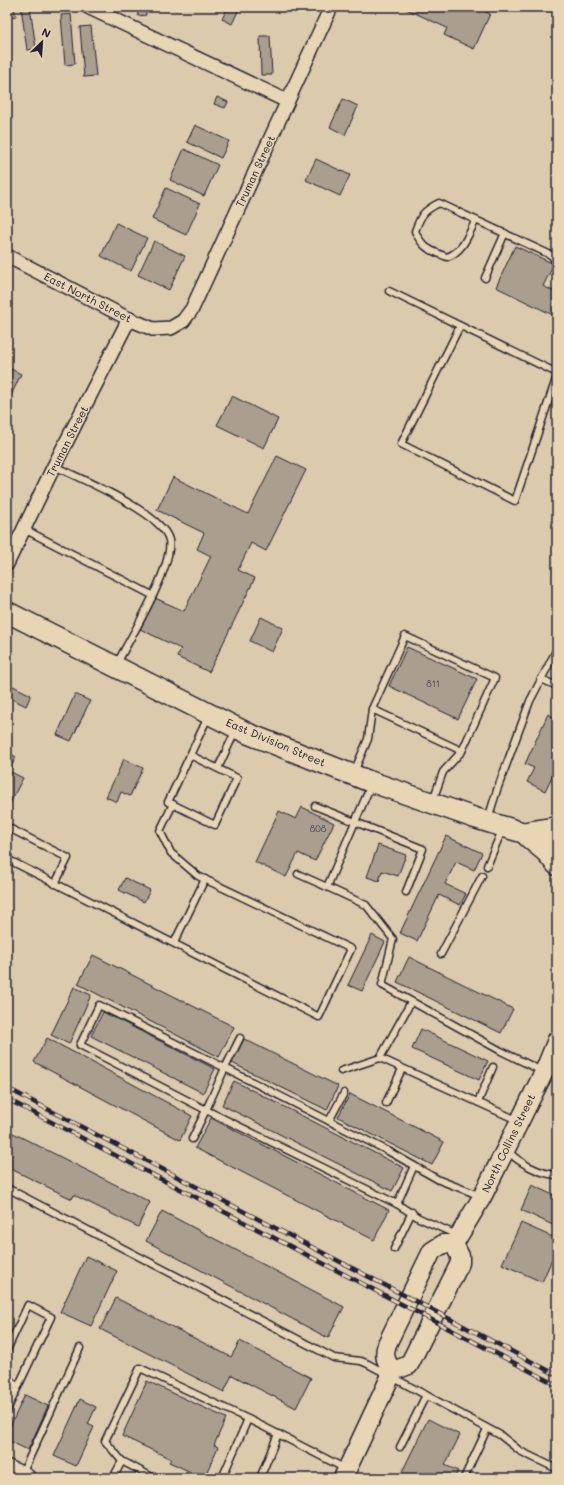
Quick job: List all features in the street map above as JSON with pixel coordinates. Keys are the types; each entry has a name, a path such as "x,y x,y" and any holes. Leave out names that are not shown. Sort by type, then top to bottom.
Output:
{"main road":[{"name":"East Division Street","path":"9,618 116,666 237,727 373,782 504,827 557,843"},
{"path":"504,827 557,827"},
{"path":"504,827 546,852 557,865"},
{"name":"North Collins Street","path":"456,1240 482,1197 544,1072 557,1040"},
{"path":"345,1474 392,1374 409,1365 460,1263 456,1240 443,1244 432,1251 409,1298 384,1352 392,1374"}],"street":[{"path":"88,7 287,100"},
{"name":"Truman Street","path":"171,328 183,321 192,309 331,7"},
{"name":"East North Street","path":"7,256 129,319 153,329 171,328"},
{"name":"Truman Street","path":"7,564 54,466 129,319"}],"lane":[{"path":"476,220 462,248 455,254 447,256 429,250 420,242 415,231 426,210 439,204 476,220 505,233 551,255 557,262"},
{"path":"485,278 505,233"},
{"path":"389,291 557,373"},
{"path":"460,326 401,444 515,501 557,376"},
{"path":"54,466 138,508 160,526 169,539 169,554 162,576 116,666"},
{"path":"24,529 152,595"},
{"path":"353,774 368,738 372,709 405,636 494,678 462,751 443,772 432,803"},
{"path":"487,866 504,827 497,790 530,701 557,649"},
{"path":"541,679 557,686"},
{"path":"372,709 462,751"},
{"path":"190,755 237,778 215,825 168,802 190,755 210,714"},
{"path":"218,768 237,727"},
{"path":"328,887 373,782"},
{"path":"7,859 319,1017 351,949 198,876 171,853 160,831 173,804"},
{"path":"315,806 423,849 406,892"},
{"path":"7,827 68,858 55,884"},
{"path":"298,874 366,905 393,939 382,985 501,1051 544,1072"},
{"path":"441,954 482,876"},
{"path":"174,943 205,879"},
{"path":"341,1071 380,1058 411,1002"},
{"path":"456,1240 419,1218 412,1212 206,1110 80,1045 99,1005 329,1121 439,1180 482,1197"},
{"path":"192,1139 240,1038"},
{"path":"380,1058 520,1121"},
{"path":"478,1102 493,1067"},
{"path":"386,1103 402,1069"},
{"path":"329,1121 344,1093"},
{"path":"506,1149 515,1158 547,1174 557,1175"},
{"path":"396,1204 414,1166"},
{"path":"7,1188 334,1358 361,1361 392,1374 426,1395 500,1435 520,1451 557,1469"},
{"path":"394,1248 412,1212"},
{"path":"7,1350 28,1305 50,1317 7,1410"},
{"path":"18,1474 80,1348"},
{"path":"154,1478 122,1461 106,1441 140,1368 223,1406 278,1434 345,1474"},
{"path":"7,1378 18,1387"},
{"path":"400,1447 426,1395"},
{"path":"222,1478 248,1419"},
{"path":"464,1478 487,1428"},
{"path":"260,1478 278,1434"},
{"path":"113,1478 122,1461"}],"building":[{"path":"7,7 14,7 16,16 7,18"},
{"path":"21,7 30,7 36,49 27,50"},
{"path":"137,7 146,7 146,15 138,16"},
{"path":"228,7 240,7 232,24 222,19"},
{"path":"402,7 475,7 490,14 474,49 444,35 447,28"},
{"path":"71,14 75,64 65,65 61,15"},
{"path":"91,26 96,76 84,77 80,27"},
{"path":"260,36 270,36 272,75 261,75"},
{"path":"217,97 228,102 225,108 214,104"},
{"path":"343,99 358,106 345,135 330,127"},
{"path":"195,125 229,141 221,158 187,142"},
{"path":"184,149 218,165 204,196 170,180"},
{"path":"316,159 350,175 340,196 306,180"},
{"path":"166,188 200,204 186,235 152,219"},
{"path":"116,223 147,238 131,271 101,256"},
{"path":"154,241 185,256 169,290 138,275"},
{"path":"515,246 554,264 543,286 557,293 557,317 496,287"},
{"path":"7,367 21,374 7,404"},
{"path":"232,396 278,419 264,448 217,425"},
{"path":"277,456 306,470 266,551 251,543 238,570 255,578 209,672 177,657 181,649 140,629 155,598 184,611 211,556 197,549 204,533 157,510 173,477 248,514"},
{"path":"261,617 283,628 272,652 250,641"},
{"path":"407,647 477,679 458,719 389,686"},
{"path":"7,683 31,695 26,706 10,698 7,706"},
{"path":"75,694 90,701 71,741 57,735"},
{"path":"548,714 557,719 557,766 545,791 527,782 534,768 525,764"},
{"path":"7,752 16,757 9,771 23,778 8,807"},
{"path":"124,759 143,768 130,796 121,792 117,802 106,797"},
{"path":"302,807 334,823 315,861 298,853 286,877 255,862 279,811 296,819"},
{"path":"446,836 482,853 474,870 456,862 445,884 466,894 460,905 439,895 417,941 400,933"},
{"path":"378,845 406,855 398,876 382,871 379,881 367,877"},
{"path":"125,878 150,890 144,902 119,890"},
{"path":"372,935 385,942 362,991 348,985"},
{"path":"93,955 234,1027 219,1057 78,984"},
{"path":"409,957 513,1009 501,1033 397,982"},
{"path":"74,987 91,995 69,1044 51,1035"},
{"path":"103,1012 215,1069 203,1093 91,1036"},
{"path":"421,1029 488,1061 479,1080 412,1049"},
{"path":"47,1038 192,1116 180,1140 34,1062"},
{"path":"244,1039 338,1086 327,1110 232,1063"},
{"path":"234,1081 404,1168 392,1191 222,1105"},
{"path":"350,1094 444,1142 432,1165 338,1117"},
{"path":"211,1118 389,1210 374,1240 195,1148"},
{"path":"7,1130 150,1202 138,1227 74,1195 72,1199 7,1167"},
{"path":"532,1185 557,1197 557,1227 521,1210"},
{"path":"162,1211 344,1307 328,1338 146,1241"},
{"path":"521,1223 557,1239 557,1248 542,1282 502,1264"},
{"path":"86,1256 117,1271 91,1326 60,1312"},
{"path":"116,1298 231,1357 240,1341 311,1378 296,1408 232,1375 224,1392 100,1329"},
{"path":"147,1381 226,1418 214,1445 218,1447 204,1478 169,1462 171,1459 122,1436"},
{"path":"25,1395 48,1406 28,1450 7,1440 7,1433"},
{"path":"80,1399 96,1407 88,1424 94,1427 76,1466 54,1456"},
{"path":"428,1419 460,1435 445,1465 458,1471 454,1478 399,1478"}],"railway":[{"path":"7,1088 557,1375"},
{"path":"7,1099 557,1385"}]}
